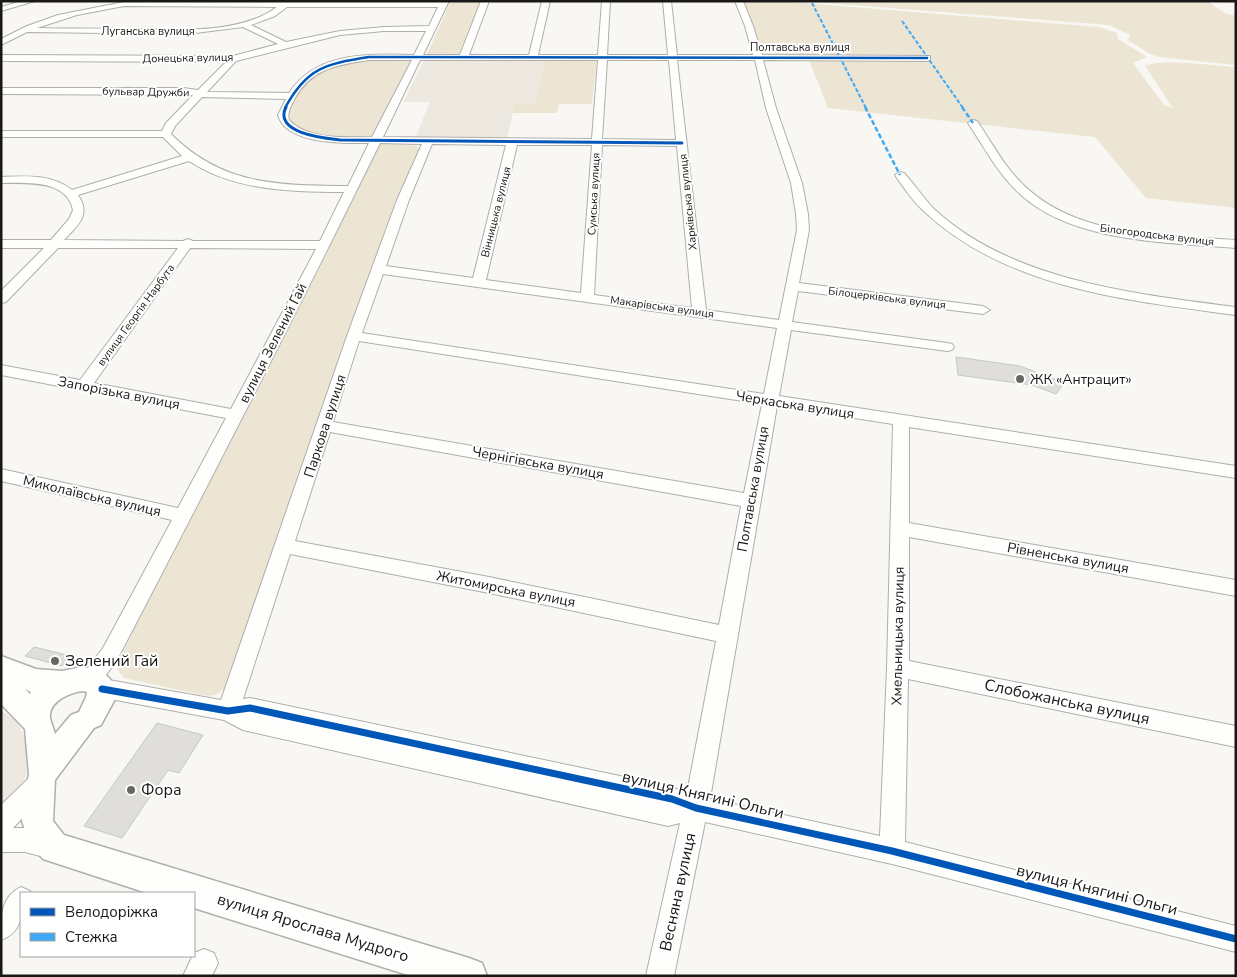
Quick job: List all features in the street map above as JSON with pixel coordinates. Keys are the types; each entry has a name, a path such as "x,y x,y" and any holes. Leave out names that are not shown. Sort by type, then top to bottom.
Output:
{"main road":[{"path":"1,668 47,684 61,683 73,679 96,684 102,698 42,777"},
{"path":"54,848 41,833 38,823 38,803 42,777 36,712 40,702 51,690 61,683"},
{"path":"1,687 16,699 38,724 48,731 57,732 86,720"},
{"name":"вулиця Ярослава Мудрого","path":"54,848 190,892"},
{"name":"вулиця Ярослава Мудрого","path":"195,894 433,971 469,976"}],"street":[{"path":"1,9 31,1"},
{"path":"464,56 485,1"},
{"path":"533,56 546,1"},
{"name":"Сумська вулиця","path":"587,297 606,1"},
{"name":"Харківська вулиця","path":"667,1 699,312"},
{"name":"Полтавська вулиця","path":"696,808 802,230 802,206 771,109 758,57 739,1"},
{"name":"Луганська вулиця","path":"8,30 193,31 244,24 271,16 287,3"},
{"path":"1,43 22,30 49,19 124,4 444,3"},
{"name":"вулиця Зелений Гай","path":"96,684 324,245 444,3"},
{"path":"244,24 285,45"},
{"name":"Донецька вулиця","path":"1,58 233,59 285,45 355,31 433,28"},
{"name":"Полтавська вулиця","path":"375,140 316,138 290,126 283,118 292,96 305,78 327,67 369,57 927,58"},
{"path":"166,134 170,125 233,59"},
{"name":"бульвар Дружби","path":"1,91 183,92 292,96"},
{"name":"Білогородська вулиця","path":"973,123 1016,186 1061,216 1081,223 1122,232 1236,244"},
{"path":"1,134 166,134"},
{"path":"166,134 171,142 190,157 224,176 256,183 296,188 352,189"},
{"path":"375,140 682,143"},
{"name":"Паркова вулиця","path":"228,711 354,336 403,200 428,142"},
{"name":"Вінницька вулиця","path":"479,282 512,142"},
{"path":"70,194 190,157"},
{"path":"900,176 926,209 951,230 979,246 1026,267 1113,292 1236,310"},
{"path":"1,180 41,180 54,183 70,194 78,207 78,214 69,228 1,299"},
{"name":"вулиця Георгія Нарбута","path":"1,244 188,243 324,245"},
{"name":"вулиця Георгія Нарбута","path":"84,386 188,243"},
{"name":"Макарівська вулиця","path":"378,270 479,282 947,347"},
{"name":"Білоцерківська вулиця","path":"791,286 983,310"},
{"name":"Черкаська вулиця","path":"354,336 1236,472"},
{"name":"Запорізька вулиця","path":"1,370 236,415"},
{"name":"Хмельницька вулиця","path":"892,851 898,668 901,421"},
{"name":"Чернігівська вулиця","path":"325,426 751,501"},
{"name":"Миколаївська вулиця","path":"1,475 183,516"},
{"name":"Рівненська вулиця","path":"900,528 1236,588"},
{"name":"Житомирська вулиця","path":"284,546 489,585 727,635"},
{"name":"Слобожанська вулиця","path":"898,668 1236,737"},
{"name":"вулиця Княгині Ольги","path":"96,684 228,711 243,720 668,814 696,808 892,851 1236,939"},
{"name":"вулиця Княгині Ольги","path":"86,720 124,701 143,695"},
{"path":"1,822 42,777"},
{"name":"Весняна вулиця","path":"660,976 696,808"},
{"path":"1,840 25,840 54,848"},
{"path":"1,927 20,901"}],"shaded area":[{"path":"451,1 482,1 459,54 427,54"},
{"path":"742,1 779,1 1099,27 1117,33 1118,39 1147,57 1133,63 1164,105 1173,108 1145,66 1163,63 1189,63 1236,67 1236,208 1146,198 1095,137 828,108 807,55 760,55"},
{"path":"800,1 1207,1 1225,13 1236,16 1236,65 1159,57 1150,54 1128,40 1130,35 1109,25"},
{"path":"418,56 375,141 319,137 305,131 286,118 285,114 302,85 320,71 346,62"},
{"path":"425,58 545,59 535,104 515,104 507,139 415,138 430,102 403,102"},
{"path":"545,59 597,59 592,104 559,104 557,113 512,113 515,104 535,104"},
{"path":"380,142 407,143 417,146 421,150 229,685 216,695 207,696 124,678 117,669 118,663 134,629"},
{"path":"1,710 16,721 27,741 27,771 24,781 1,804"}],"building":[{"name":"ЖК «Антрацит»","path":"956,357 1020,366 1064,383 1056,394 1032,385 958,375"},
{"name":"Зелений Гай","path":"34,647 71,656 62,666 25,656"},
{"name":"Фора","path":"157,723 203,735 179,773 168,770 122,838 84,826"}],"marked path":[{"path":"812,3 900,175"},
{"path":"902,21 973,123"}],"cycle path":[{"path":"682,143 340,140 297,131 285,121 283,115 295,90 310,74 331,65 369,57 927,58"},
{"path":"102,689 228,711 250,708 672,799 696,808 892,851 1236,939"}],"place":[{"name":"ЖК «Антрацит»","path":"1020,379"},
{"name":"Зелений Гай","path":"55,661"},
{"name":"Фора","path":"131,790"}]}
